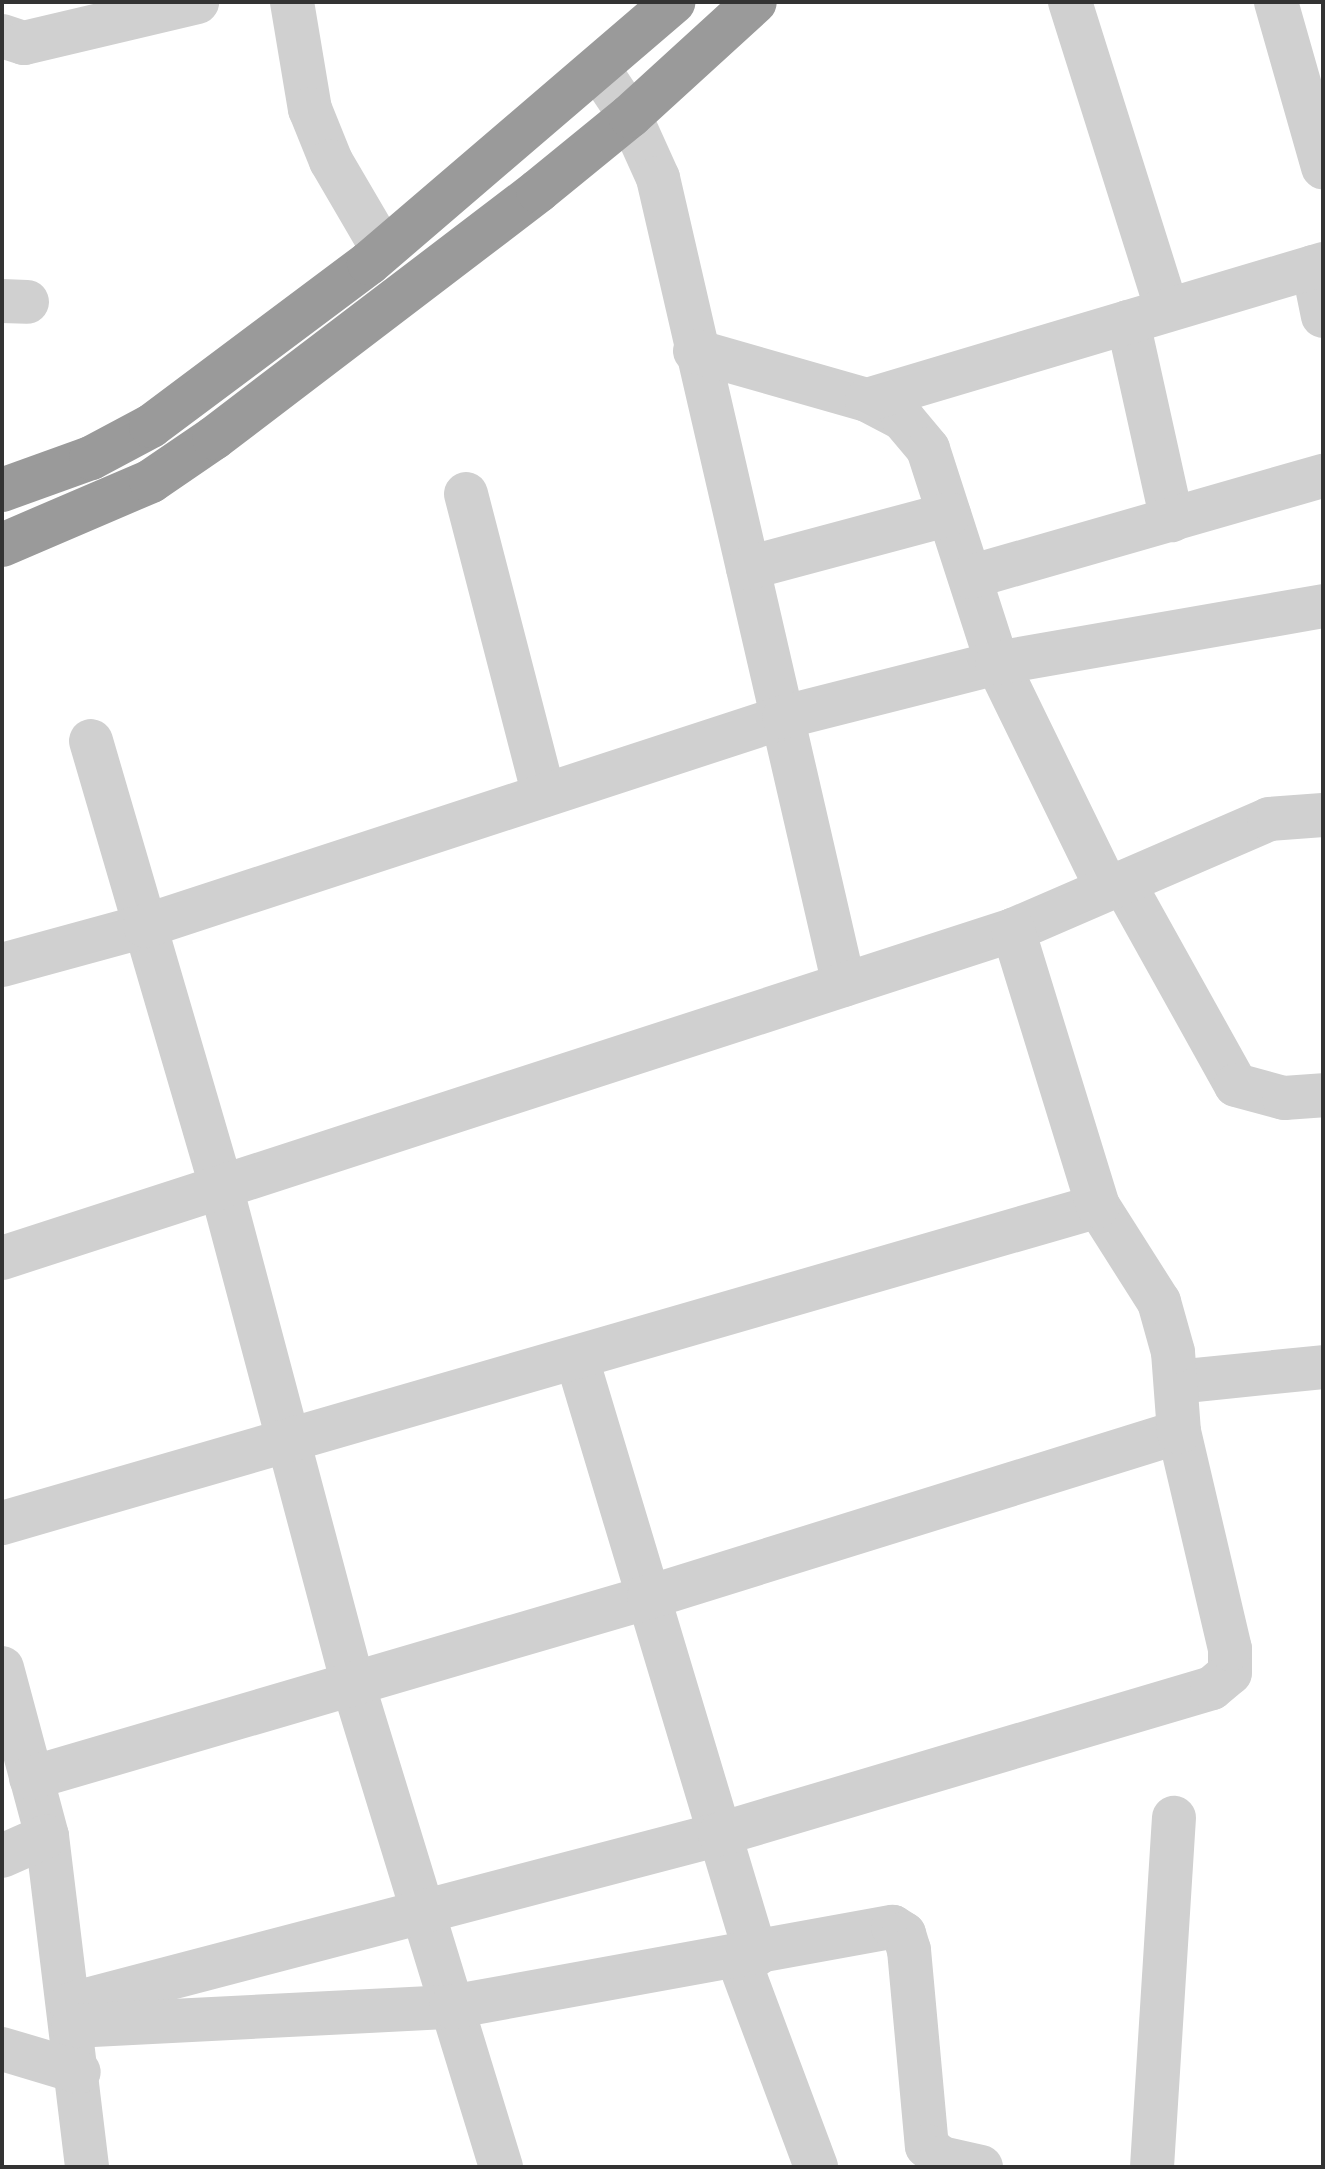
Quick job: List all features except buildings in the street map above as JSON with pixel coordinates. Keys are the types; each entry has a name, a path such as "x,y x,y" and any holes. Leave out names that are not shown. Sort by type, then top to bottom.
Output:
{"highway":[{"path":"2,490 91,458 151,426 383,250 673,2"},
{"path":"2,545 151,481 201,447 400,301 630,116 755,2"}],"street":[{"path":"2,36 24,43 197,2"},
{"path":"292,2 310,109 331,161 383,250"},
{"path":"1070,2 1148,316 1172,520"},
{"path":"1276,2 1311,83 1323,167"},
{"path":"598,68 630,116 658,178 692,338 784,717 844,985"},
{"path":"867,400 1318,265 1323,316"},
{"path":"692,338 867,400 903,419 928,449 997,663 1115,886 1236,1085 1284,1098 1323,1095"},
{"path":"970,577 1323,476"},
{"path":"466,494 544,795"},
{"path":"748,568 949,514"},
{"path":"2,965 145,926 784,717 997,663 1323,606"},
{"path":"91,741 221,1187 353,1684 501,2167"},
{"path":"2,1258 1013,930 1269,819 1323,815"},
{"path":"72,2015 421,1910 720,1834 1212,1688 1230,1673 1230,1649 1179,1432 1176,1382 1159,1302 1098,1206 1013,930"},
{"path":"2,1523 1098,1206"},
{"path":"577,1359 720,1834 747,1956 816,2167"},
{"path":"1176,1382 1323,1367"},
{"path":"31,1778 649,1597 1179,1432"},
{"path":"2,1668 47,1836 79,2072 87,2167"},
{"path":"1152,2167 1174,1818"},
{"path":"2,1856 47,1836"},
{"path":"72,2015 451,2007 747,1956 893,1927 904,1934 922,2128 927,2146 953,2164"},
{"path":"2,2049 79,2072"}]}
